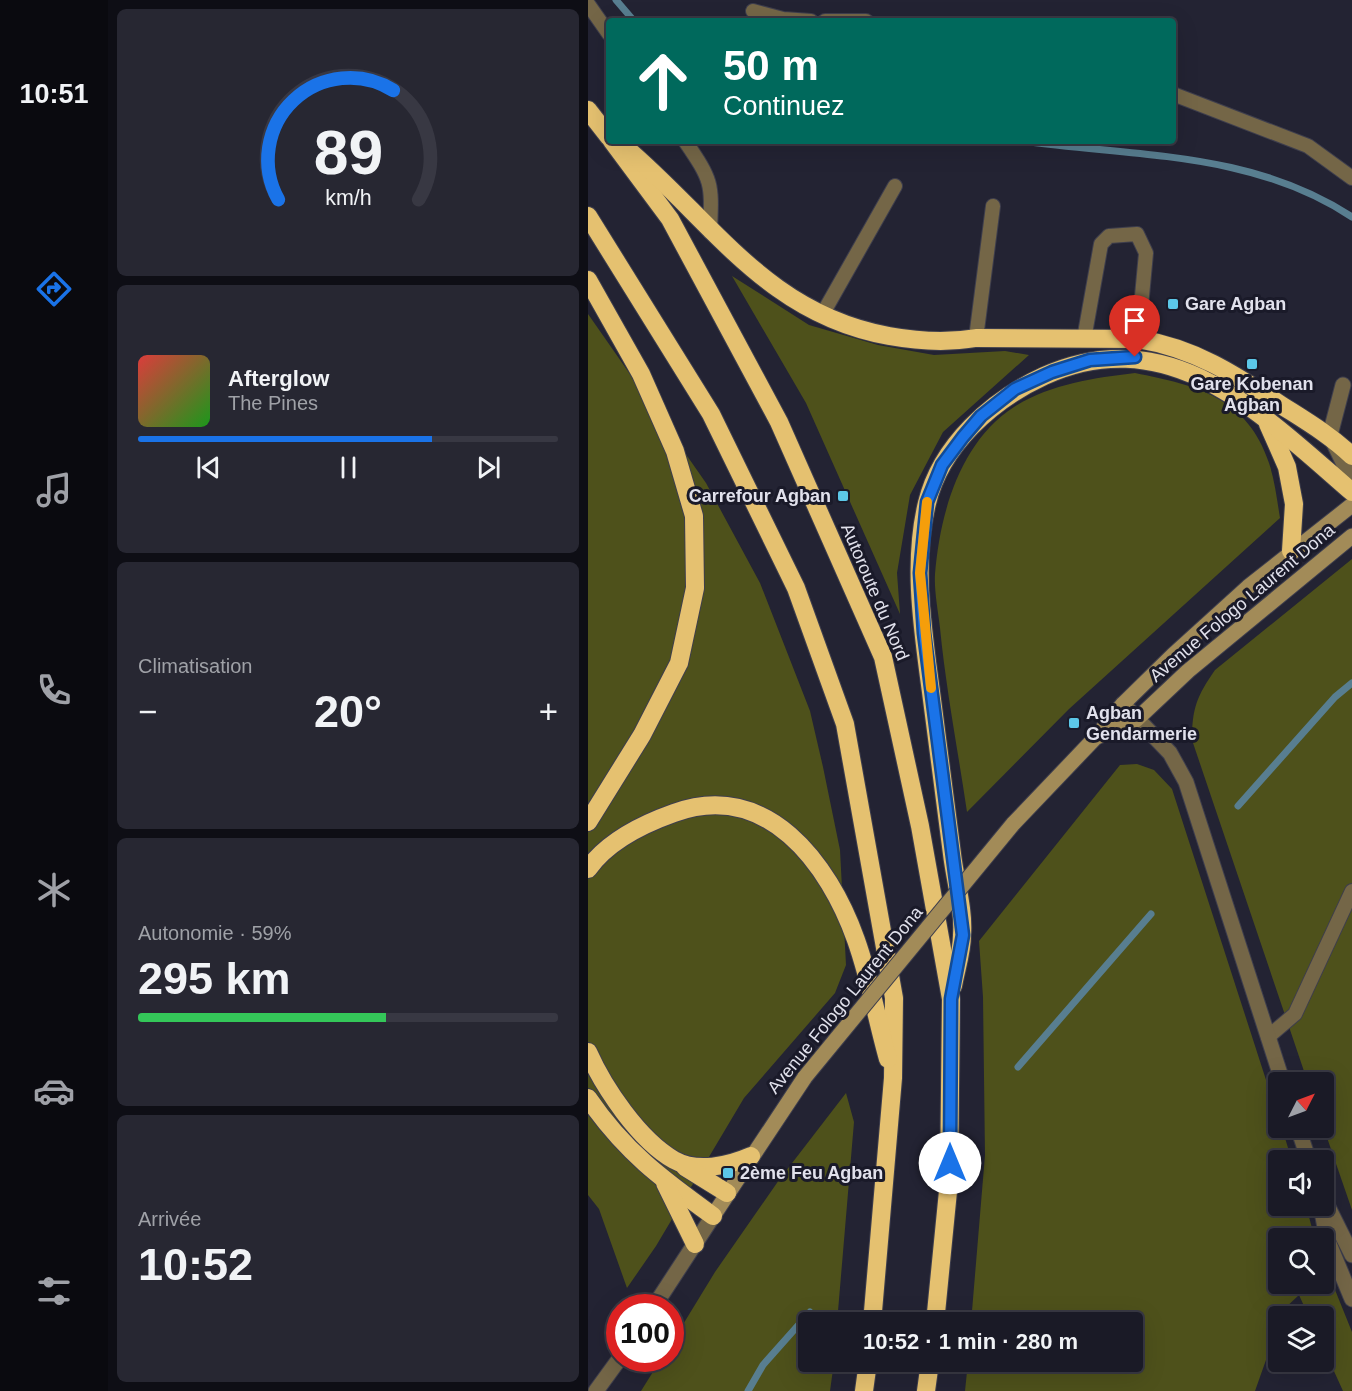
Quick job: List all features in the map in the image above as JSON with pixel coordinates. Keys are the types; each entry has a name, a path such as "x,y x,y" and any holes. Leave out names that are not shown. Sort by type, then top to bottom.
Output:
{"highway":[{"name":"Autoroute du Nord","path":"588,110 606,132"},
{"name":"Autoroute du Nord","path":"615,144 670,219 779,422 883,657 920,826 951,999 949,1181 936,1312"},
{"path":"622,144 648,166 710,232 773,286 822,315 866,331 907,339 958,341 976,338 1138,339 1203,357 1330,435 1352,456"},
{"path":"588,216 711,414 796,588 845,724 894,998 893,1078 873,1312"},
{"path":"588,280 641,374 675,451 694,516 696,588 679,663 642,735 588,822"},
{"path":"951,999 963,935 924,633 920,573 927,502 942,465 981,416 1015,389 1052,372 1090,360 1135,357 1170,365 1218,385 1266,420 1352,492"},
{"path":"1266,420 1287,467 1294,504 1292,551"},
{"path":"1330,435 1352,438"},
{"path":"588,869 595,858 624,836 687,808 717,806 746,808 775,822 808,852 834,890 856,941 893,1078"},
{"path":"588,1052 621,1107 651,1141 676,1161 727,1193"},
{"path":"588,1098 608,1128 634,1156 713,1216"},
{"path":"676,1161 713,1168 732,1164 751,1156"},
{"path":"663,1179 695,1244"},
{"path":"864,1391 867,1372"},
{"path":"926,1391 929,1372"}],"main road":[{"name":"Avenue Fologo Laurent Dona","path":"713,1216 805,1077 1013,824 1096,737 1122,704 1223,609 1292,551 1352,505"},
{"name":"Avenue Fologo Laurent Dona","path":"1096,737 1136,720 1188,671 1352,536"}],"street":[{"path":"1343,385 1330,435 1352,482"},
{"path":"1122,704 1170,753 1186,782 1279,1072"},
{"name":"Avenue Fologo Laurent Dona","path":"662,1294 713,1216"},
{"path":"1323,1216 1327,1239 1352,1299"},
{"path":"1333,1216 1352,1255"},
{"path":"596,1391 610,1372"}],"lane":[{"path":"588,4 606,30"},
{"path":"753,11 779,18"},
{"path":"1176,95 1308,146 1352,178"},
{"path":"686,144 709,177 710,232"},
{"path":"822,315 895,186"},
{"path":"976,338 993,206"},
{"path":"1084,339 1101,244 1109,236 1137,234 1146,253 1138,339"},
{"path":"1268,1036 1295,1014 1352,891"}],"green space":[{"path":"732,276 809,325 878,345 934,355 1005,351 1029,355 943,432 910,495 897,573 900,614 806,403"},
{"path":"588,314 706,483 760,583 810,711 823,767 840,850 846,965 835,993 744,1098 656,1246 627,1288 599,1209 588,1195"},
{"path":"1135,373 1199,390 1217,398 1248,423 1260,441 1269,463 1280,518 1069,709 967,812 945,674 935,580 942,527 956,481 980,439 995,422 1014,407 1057,387"},
{"path":"1352,559 1352,1210 1334,1158 1334,1150 1331,1150 1327,1138 1334,1138 1334,1072 1304,1072 1192,740 1193,719 1197,703 1215,670"},
{"path":"1137,764 1154,770 1172,789 1268,1086 1268,1138 1285,1138 1289,1150 1268,1150 1268,1216 1309,1216 1312,1228 1268,1228 1268,1294 1334,1294 1334,1287 1352,1332 1352,1391 1343,1391 1334,1371 1334,1306 1304,1306 1299,1295 1287,1306 1268,1306 1268,1354 1255,1391 965,1391 967,1372 1143,1372 1143,1312 972,1312 985,1155 983,997 979,941 1120,765"},
{"path":"846,1093 854,1122 838,1312 798,1312 798,1372 833,1372 830,1391 641,1391 653,1372 684,1372 684,1323 715,1272 779,1180"}],"waterway":[{"path":"616,0 631,18"},
{"path":"1049,144 1193,160 1234,168 1314,195 1352,217"},
{"path":"1238,806 1335,697 1352,683"},
{"path":"1018,1067 1151,914"},
{"path":"748,1391 763,1365 798,1326"}],"slow traffic":[{"path":"927,502 920,573 931,688"}],"place":[{"name":"Gare Agban","path":"1173,304"},
{"name":"Gare Kobenan Agban","path":"1252,364"},
{"name":"Carrefour Agban","path":"843,496"},
{"name":"Agban Gendarmerie","path":"1074,723"},
{"name":"2ème Feu Agban","path":"728,1173"}],"route":[{"path":"950,1163 951,999 963,935 924,633 920,573 927,502 942,465 963,437 981,416 1015,389 1052,372 1090,360 1135,357"}]}
